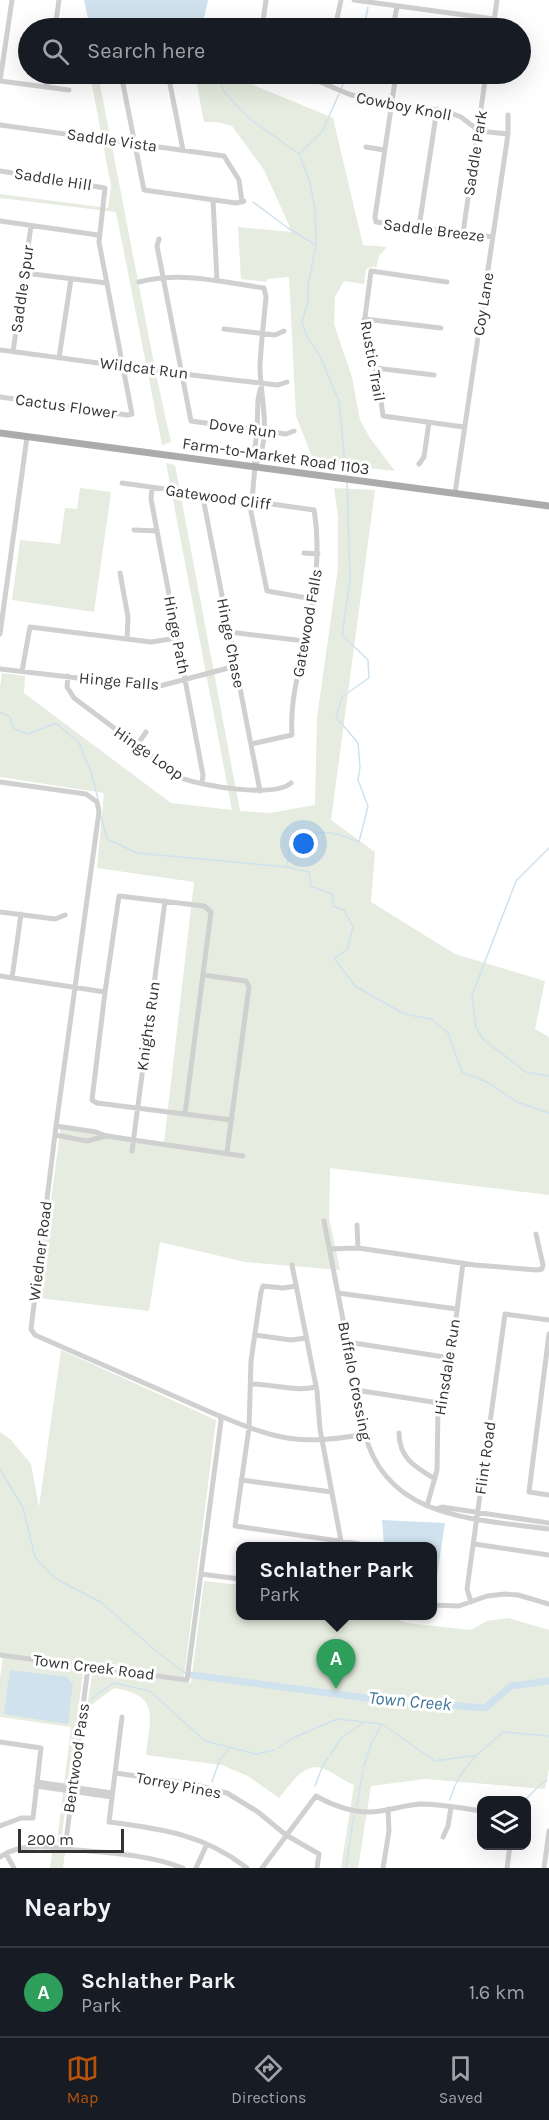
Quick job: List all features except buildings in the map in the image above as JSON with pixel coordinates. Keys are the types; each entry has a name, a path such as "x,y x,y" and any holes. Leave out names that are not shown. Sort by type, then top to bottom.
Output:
{"main road":[{"name":"Farm-to-Market Road 1103","path":"0,433 549,506"}],"street":[{"path":"12,0 0,81 18,83"},
{"path":"56,18 59,0"},
{"path":"263,18 266,0"},
{"path":"337,18 341,0"},
{"path":"354,0 487,18"},
{"path":"494,18 497,0"},
{"path":"395,18 397,6"},
{"path":"23,84 69,90"},
{"path":"123,84 144,190 213,200 217,281"},
{"path":"170,84 183,150"},
{"name":"Cowboy Knoll","path":"328,84 351,95 437,109 461,117 479,131 508,134"},
{"path":"366,147 384,150 395,84"},
{"name":"Saddle Park","path":"463,233 485,84"},
{"path":"419,227 437,109"},
{"name":"Coy Lane","path":"455,494 508,134 508,115"},
{"name":"Saddle Vista","path":"0,125 224,156 239,180 243,201 236,203 213,200"},
{"name":"Saddle Breeze","path":"384,150 376,222 493,237"},
{"name":"Saddle Hill","path":"0,171 105,188 98,235"},
{"path":"0,221 98,235 124,366"},
{"name":"Saddle Spur","path":"13,352 31,226"},
{"path":"159,239 157,246 182,374"},
{"name":"Rustic Trail","path":"429,422 382,416 375,368 364,319 371,271 447,282"},
{"path":"24,273 107,284"},
{"path":"139,282 182,276 264,288 266,297 262,335 261,386 264,431 261,457 255,466"},
{"path":"59,358 71,279"},
{"path":"364,319 441,328"},
{"path":"224,329 262,335 274,335 284,331"},
{"name":"Wildcat Run","path":"0,350 261,386 287,382"},
{"name":"Cactus Flower","path":"0,397 132,414 124,366"},
{"path":"375,368 434,375"},
{"name":"Dove Run","path":"182,374 191,421 286,434 294,431"},
{"path":"261,386 258,400 251,512 267,591 313,599"},
{"path":"419,464 424,456 429,422 464,427"},
{"path":"0,634 27,437"},
{"name":"Gatewood Cliff","path":"122,483 314,510"},
{"name":"Hinge Path","path":"152,488 151,499 202,767 202,783"},
{"name":"Hinge Chase","path":"205,495 204,503 260,791"},
{"name":"Gatewood Falls","path":"251,744 292,735 293,702 313,599 318,554 318,532 314,510"},
{"path":"134,530 157,531"},
{"path":"304,553 318,554"},
{"path":"120,573 128,617 127,639"},
{"path":"22,671 30,627 151,642 177,638"},
{"path":"230,632 305,641"},
{"name":"Hinge Falls","path":"0,669 156,687 236,666"},
{"name":"Hinge Loop","path":"68,676 67,687 74,698 181,778 260,791 286,788 291,783"},
{"path":"137,745 146,732"},
{"name":"Wiedner Road","path":"0,782 81,792 90,795 97,802 99,815 56,1126 31,1329 33,1333 220,1416"},
{"path":"184,1114 211,920 210,909 204,906 119,896 91,1097 97,1103 138,1108 184,1114 232,1120"},
{"name":"Knights Run","path":"132,1151 165,901"},
{"path":"0,912 55,919 65,915"},
{"path":"12,978 21,914"},
{"path":"203,975 246,981 249,987 227,1152"},
{"path":"0,976 105,992"},
{"path":"56,1126 133,1141 227,1152 243,1156"},
{"path":"55,1136 87,1141 106,1136"},
{"name":"Buffalo Crossing","path":"324,1221 365,1434 375,1463 385,1477 404,1493 441,1513 549,1523"},
{"path":"357,1225 358,1248"},
{"path":"329,1249 358,1248 463,1263 525,1270 542,1269 536,1234"},
{"name":"Hinsdale Run","path":"427,1506 435,1479 438,1458 439,1403 452,1358 463,1263"},
{"path":"292,1265 316,1387 322,1441 341,1541"},
{"path":"296,1286 283,1288 263,1286 250,1384 249,1428 235,1526 347,1542"},
{"path":"338,1293 457,1309"},
{"name":"Flint Road","path":"471,1602 467,1589 505,1314 549,1320"},
{"path":"549,1334 529,1492 549,1495"},
{"path":"255,1335 291,1340 306,1338"},
{"path":"347,1342 452,1358"},
{"path":"250,1384 299,1389 316,1387"},
{"path":"356,1390 439,1403"},
{"path":"236,1578 201,1574 220,1416 249,1428 300,1441 322,1441 365,1434"},
{"path":"399,1433 399,1446 406,1457 435,1479"},
{"path":"241,1480 332,1492"},
{"name":"Buffalo Crossing","path":"477,1516 549,1529"},
{"path":"474,1544 549,1555"},
{"name":"Town Creek Road","path":"0,1655 187,1680 201,1574"},
{"path":"437,1605 453,1607 487,1596 505,1594 518,1595 549,1604"},
{"name":"Bentwood Pass","path":"64,1849 88,1667"},
{"path":"122,1717 109,1822 181,1833 207,1844 247,1868"},
{"path":"0,1742 41,1748 33,1818 21,1818 0,1826"},
{"name":"Torrey Pines","path":"115,1773 188,1783 227,1793 258,1812 286,1836 319,1854 317,1868"},
{"path":"36,1784 112,1795"},
{"path":"262,1868 316,1796 349,1810 370,1812 417,1804 477,1810"},
{"path":"443,1837 452,1807"},
{"path":"383,1868 389,1831 388,1809"},
{"path":"544,1868 549,1831"},
{"path":"196,1868 207,1844"},
{"path":"0,1857 19,1849 36,1846 136,1855 166,1861 183,1868"},
{"path":"507,1868 509,1850"},
{"path":"6,1854 14,1868"}],"shaded area":[{"path":"92,84 100,84 171,442 162,445 116,212 0,198 0,194 108,208 111,186"},
{"path":"197,84 251,84 333,118 363,245 387,247 379,256 376,268 374,266 366,269 364,284 344,281 335,297 334,324 352,377 360,420 370,438 395,471 314,462 296,416 289,277 268,279 266,282 241,279 238,227 292,232 264,170 232,126 217,122 204,122"},
{"path":"166,463 175,465 240,811 270,813 315,805 317,718 338,568 338,517 334,488 375,490 331,820 375,852 371,902 455,954 545,981 535,1029 549,1037 549,1195 330,1168 329,1218 340,1270 245,1262 160,1242 149,1311 38,1298 61,1125 164,1143 194,882 97,868 104,793 0,777 0,687 2,673 25,676 24,693 171,803 232,810"},
{"path":"80,488 111,492 94,612 12,600 20,540 60,544 65,508 77,509"},
{"path":"61,1350 216,1420 184,1677 0,1654 0,1432 10,1439 31,1464 39,1507"},
{"path":"204,1581 236,1585 236,1620 398,1620 406,1623 471,1630 487,1621 508,1618 549,1630 549,1768 545,1789 425,1779 371,1786 358,1868 341,1868 354,1785 324,1769 310,1768 298,1775 279,1798 248,1776 222,1765 146,1755 149,1710 146,1702 139,1696 114,1688 87,1708 93,1670 191,1683"},
{"path":"3,1657 81,1668 83,1673 61,1842 57,1842 71,1727 0,1717 0,1678"},
{"path":"52,1852 65,1852 63,1868 50,1868"}],"water":[{"path":"84,0 208,0 204,18 88,18"},
{"path":"382,1520 445,1523 437,1576 437,1542 384,1542"},
{"path":"10,1670 67,1677 73,1684 68,1724 4,1714"}],"waterway":[{"path":"366,18 368,7"},
{"path":"221,84 225,93 250,119 299,154 309,179 315,208 316,245 308,285 308,302 302,322 306,335 320,356 339,401 346,475"},
{"path":"341,89 343,84"},
{"path":"299,154 322,132 339,94"},
{"path":"253,202 314,244"},
{"path":"287,865 290,845 316,833 332,833 359,842 368,806 358,780 360,767 358,743 336,717 342,697 369,678 368,660 342,635 350,580 347,482"},
{"path":"0,712 10,717 14,729 28,734 56,723 79,743 91,772 98,799"},
{"path":"101,816 107,839 137,853 287,867 309,872 311,886 333,895 333,906 344,910 353,927 347,950 334,958 355,986 404,1014 431,1019 448,1033 462,1072 487,1082 517,1102 549,1113"},
{"path":"549,848 516,881 472,995 476,1028 484,1040 526,1072 549,1076"},
{"name":"Town Creek","path":"0,1469 23,1508 35,1557 55,1578 102,1603 156,1651 185,1673"},
{"name":"Town Creek","path":"192,1675 382,1700 485,1708 511,1686 549,1681"},
{"path":"92,1698 114,1683 150,1691 205,1741 256,1754 275,1750"},
{"path":"278,1748 293,1738 337,1719 382,1724 435,1761 477,1755 503,1732 549,1736"},
{"path":"330,1755 341,1738 363,1723"},
{"path":"364,1766 371,1744 381,1726"},
{"path":"212,1782 220,1759 229,1749"},
{"path":"450,1800 460,1776 477,1755"},
{"path":"315,1786 328,1758"},
{"path":"357,1806 363,1770"},
{"path":"529,1796 547,1780"},
{"path":"346,1868 354,1815"}],"place":[{"name":"Schlather Park","path":"336,1689"}]}
